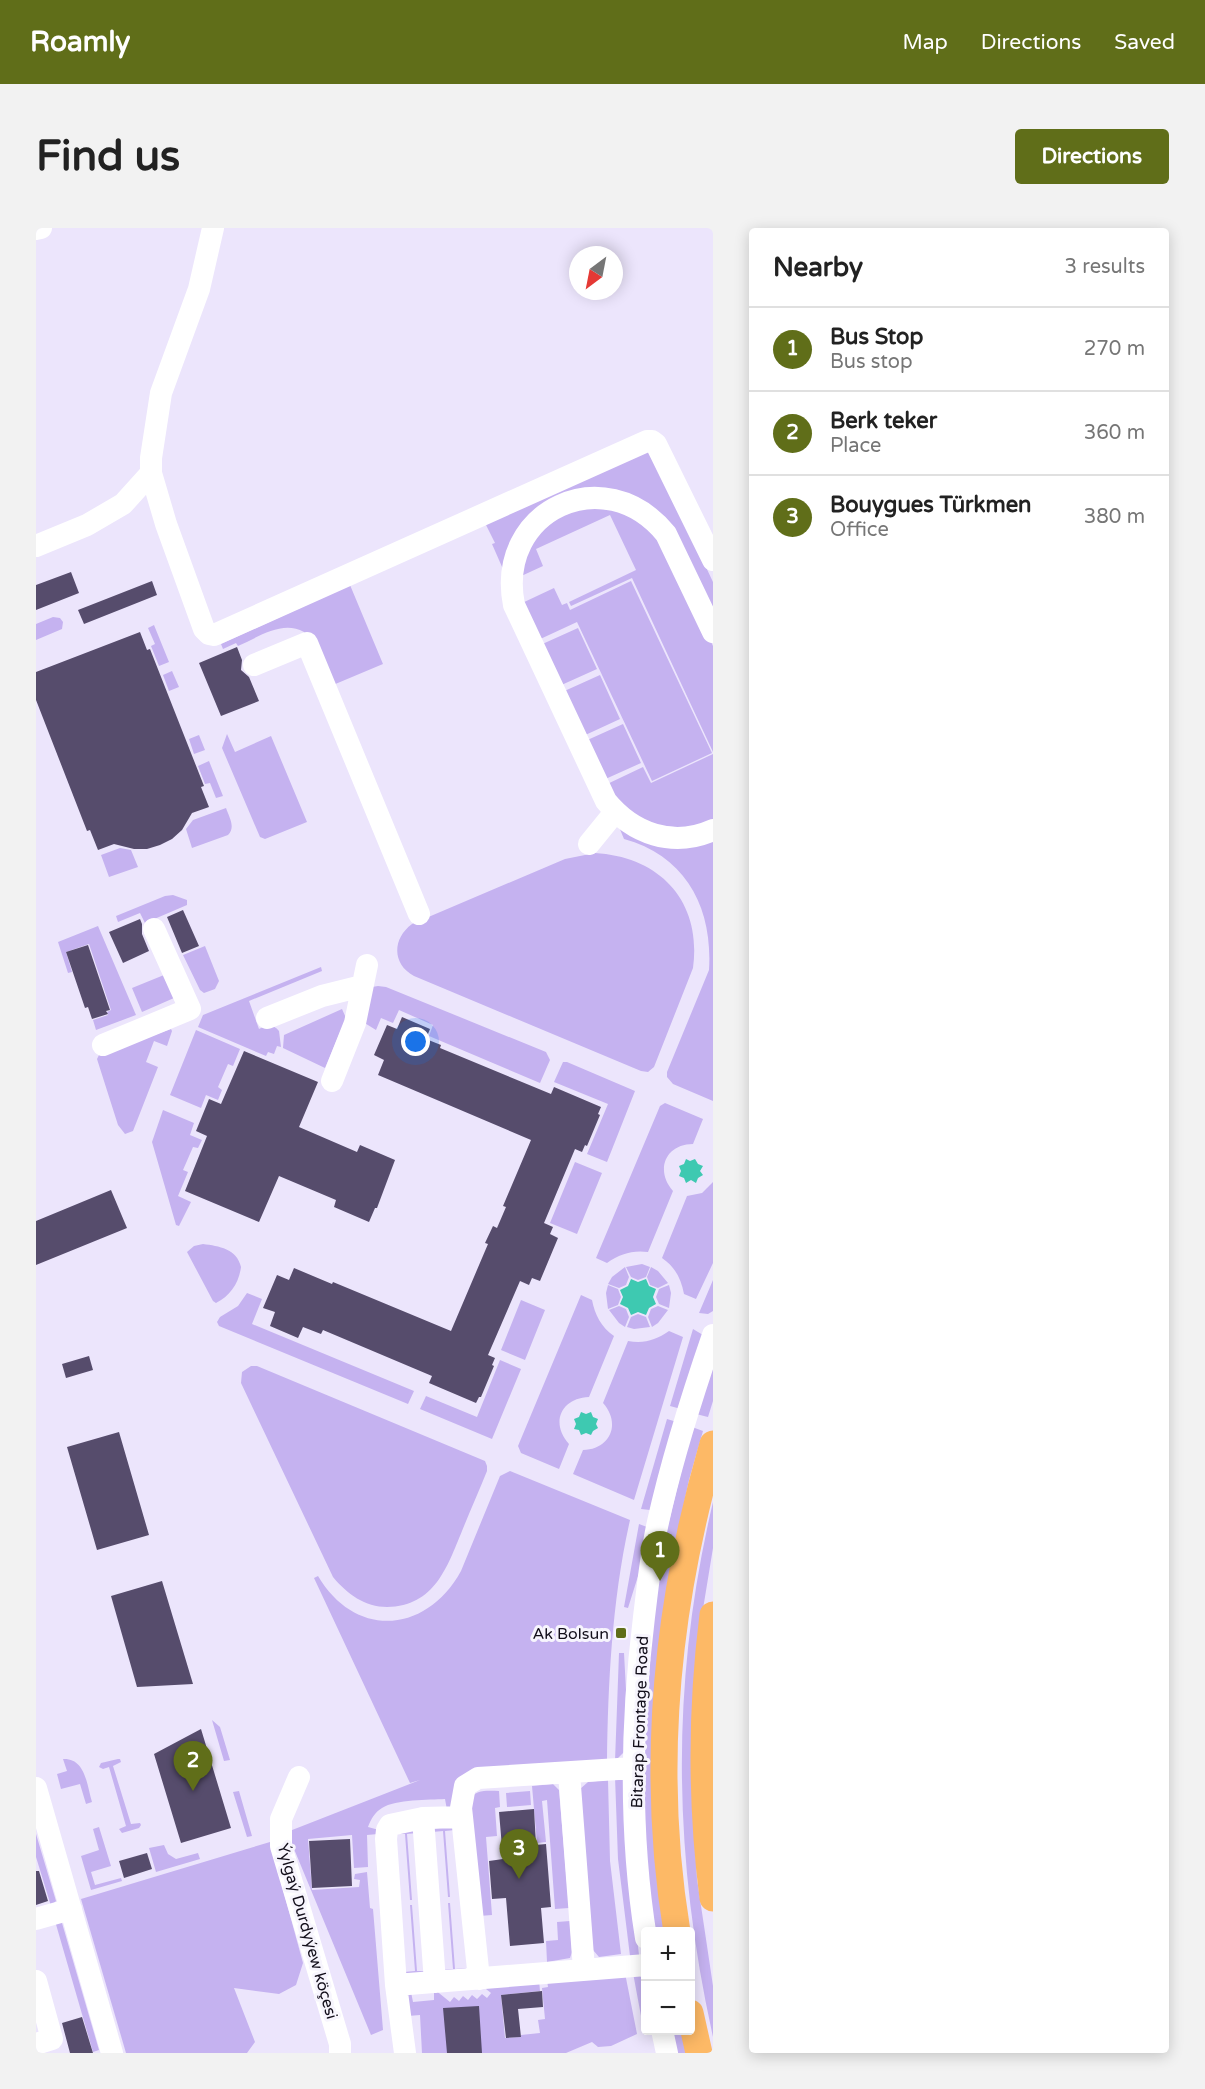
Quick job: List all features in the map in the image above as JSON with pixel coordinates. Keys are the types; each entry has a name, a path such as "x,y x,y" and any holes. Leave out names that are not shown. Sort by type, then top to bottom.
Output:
{"main road":[{"path":"676,1927 665,1827 663,1771 665,1705 670,1650 682,1569 713,1444"},
{"path":"713,1615 703,1755 707,1846 713,1898"},
{"path":"695,2035 699,2053"}],"street":[{"path":"36,229 41,228"},
{"path":"213,228 199,289 161,393 152,450 151,473 166,524 204,629 208,634 214,635 647,441 656,444 713,560"},
{"path":"36,546 87,525 123,504 151,473"},
{"path":"713,632 666,534 652,519 634,506 608,498 573,500 553,508 542,516 523,537 513,563 511,577 514,605 599,789 615,812 638,829 664,837 693,837 713,830"},
{"path":"254,665 307,643 419,914"},
{"path":"589,844 615,812"},
{"path":"103,1045 190,1009 154,929"},
{"path":"267,1018 365,976 355,1023 332,1081"},
{"name":"Bitarap Frontage Road","path":"643,1927 635,1853 634,1768 638,1668 658,1523 686,1420 713,1335"},
{"path":"479,1979 461,1808 465,1786 478,1778 634,1768"},
{"path":"569,1773 584,1969"},
{"name":"Ýylgaý Durdyýew köçesi","path":"299,1777 281,1819 281,1846 340,2044 340,2053"},
{"path":"36,1788 112,2053"},
{"path":"405,2053 396,1985 387,1830 395,1823 423,1818 462,1817"},
{"path":"423,1818 435,1982"},
{"path":"36,1919 71,1909"},
{"path":"396,1985 641,1965"},
{"path":"36,1981 52,2039 36,2044"},
{"path":"663,2035 667,2053"}],"shaded area":[{"path":"650,448 713,582 713,619 671,531 572,494 506,576 492,544 495,543 485,523"},
{"path":"573,507 628,511 667,548 713,646 713,752 632,578 571,606 569,602 636,570 610,515 536,549 543,566 517,578 530,539"},
{"path":"631,581 712,753 652,781 577,622 536,641 520,604 554,588 562,605 567,603 570,610"},
{"path":"350,585 383,664 333,685 304,632 287,628 271,631 238,646 236,643 223,649 221,644"},
{"path":"53,617 60,618 63,622 62,629 36,640 36,624"},
{"path":"154,625 169,662 159,666 151,646 155,644 148,628"},
{"path":"578,628 597,669 557,687 538,646"},
{"path":"172,671 179,687 169,691 163,675"},
{"path":"600,675 620,719 581,737 560,693"},
{"path":"623,724 641,763 601,781 583,742"},
{"path":"227,734 235,752 271,736 307,822 265,839 260,837 222,748"},
{"path":"199,735 205,750 194,754 189,739"},
{"path":"713,754 713,823 696,829 642,824 603,786 643,767 651,783"},
{"path":"209,761 223,796 216,798 210,783 205,784 198,766"},
{"path":"226,808 232,825 228,835 192,848 186,829 193,820"},
{"path":"617,822 713,835 713,1101 673,1084 667,1077 667,1072 709,970 709,947 700,906 691,888 679,872 664,858 646,847 624,839"},
{"path":"120,848 131,850 138,867 109,877 101,855"},
{"path":"595,853 619,856 639,863 657,874 672,887 691,923 694,944 693,968 654,1067 648,1072 414,976 407,971 398,958 398,944 405,930 412,924 565,859"},
{"path":"173,895 187,900 187,905 145,923 140,913 118,922 116,916 165,896"},
{"path":"98,926 136,1015 96,1030 93,1020 108,1015 107,1012 111,1010 89,944 66,952 72,972 68,973 58,942"},
{"path":"205,946 219,981 215,989 204,993 200,990 183,955"},
{"path":"321,967 322,971 249,1001 259,1029 270,1026 279,1031 281,1047 277,1046 274,1054 268,1052 266,1056 198,1027 203,1015"},
{"path":"164,975 174,998 142,1012 132,988"},
{"path":"372,987 386,987 546,1052 550,1060 540,1083 429,1036 433,1025 399,1010 393,1023 381,1018 376,1030 363,1022"},
{"path":"342,1009 346,1018 325,1068 283,1048 284,1035"},
{"path":"171,1029 167,1046 154,1041 146,1062 158,1067 133,1131 125,1134 118,1125 97,1059 99,1055"},
{"path":"196,1030 240,1049 233,1066 228,1064 218,1087 222,1090 218,1100 206,1095 201,1108 170,1095"},
{"path":"563,1062 635,1091 607,1162 587,1154 608,1104 554,1082"},
{"path":"665,1103 703,1119 693,1144 683,1145 676,1149 666,1160 665,1175 673,1191 648,1252 626,1253 607,1263 596,1258 660,1106"},
{"path":"163,1110 194,1123 190,1135 202,1140 198,1148 193,1147 183,1170 188,1172 178,1196 191,1202 179,1226 176,1225 152,1142"},
{"path":"686,1159 690,1161 695,1159 703,1166 700,1171 703,1175 696,1183 691,1180 686,1183 684,1178 679,1176 681,1171 679,1166 684,1164"},
{"path":"575,1162 602,1173 577,1234 550,1223"},
{"path":"713,1182 713,1263 696,1299 684,1294 677,1273 662,1258 687,1196 702,1193"},
{"path":"203,1244 221,1247 231,1252 236,1256 241,1267 233,1288 226,1297 216,1303 187,1252 194,1246"},
{"path":"642,1264 650,1267 646,1277 638,1280 631,1277 626,1267"},
{"path":"625,1267 629,1277 626,1285 619,1288 608,1284 612,1277"},
{"path":"651,1267 658,1271 668,1283 658,1288 650,1285 647,1277"},
{"path":"631,1279 638,1282 646,1279 649,1286 656,1289 653,1297 656,1304 649,1308 646,1315 638,1312 631,1315 628,1308 620,1304 623,1297 620,1290 628,1286"},
{"path":"713,1280 713,1311 708,1314 699,1313"},
{"path":"608,1285 618,1289 621,1297 618,1305 608,1309 606,1293"},
{"path":"669,1285 671,1293 669,1308 659,1304 656,1297 659,1289"},
{"path":"247,1293 262,1299 252,1324 414,1391 408,1404 219,1326 217,1322 220,1317 238,1306"},
{"path":"581,1295 592,1300 599,1320 614,1336 589,1397 571,1402 561,1413 560,1428 569,1444 559,1469 521,1453 518,1446"},
{"path":"521,1300 545,1310 525,1360 501,1350"},
{"path":"619,1306 626,1309 629,1317 625,1327 609,1310"},
{"path":"658,1306 668,1310 652,1327 648,1317 651,1309"},
{"path":"638,1314 646,1317 650,1327 634,1329 627,1327 631,1317"},
{"path":"693,1329 703,1335 681,1409 670,1406"},
{"path":"669,1331 683,1337 634,1500 573,1474 583,1450 593,1449 600,1445 610,1434 611,1419 603,1403 628,1341 650,1340"},
{"path":"500,1360 521,1369 492,1439 420,1409 426,1396 477,1417"},
{"path":"713,1361 713,1401 708,1417 696,1414"},
{"path":"251,1366 257,1366 485,1461 487,1471 451,1558 437,1582 428,1592 417,1600 403,1605 387,1607 371,1605 344,1589 333,1577 241,1383 242,1372"},
{"path":"581,1412 586,1414 591,1412 593,1417 598,1419 596,1424 598,1428 591,1435 586,1433 581,1435 579,1430 574,1429 576,1424 574,1419 579,1417"},
{"path":"667,1419 677,1422 650,1510 641,1509"},
{"path":"692,1427 703,1431 689,1480 670,1569 665,1927 652,1927 646,1871 643,1719 658,1567"},
{"path":"510,1471 630,1520 619,1580 612,1641 607,1763 477,1774 453,1806 447,1810 445,1799 413,1800 388,1805 375,1814 368,1827 379,1830 378,1834 367,1835 368,1867 354,1868 352,1835 308,1839 312,1890 359,1887 360,1880 354,1879 355,1874 367,1872 370,1908 373,1909 383,2030 371,2035 287,1832 420,1780 410,1783 314,1578 318,1576 334,1597 352,1611 371,1619 391,1621 411,1617 430,1607 447,1592 461,1571 500,1476"},
{"path":"713,1502 713,1548 703,1609 692,1793 697,1879 713,1986 713,2037 690,1902 684,1836 682,1770 689,1636"},
{"path":"639,1524 647,1527 639,1573 628,1608 624,1607"},
{"path":"619,1653 624,1653 625,1751 615,1761"},
{"path":"212,1720 220,1727 230,1760 224,1761"},
{"path":"63,1759 77,1763 81,1768 92,1802 86,1804 80,1784 61,1789 57,1774 67,1771"},
{"path":"120,1759 121,1762 113,1766 131,1824 140,1823 141,1825 139,1828 122,1833 119,1829 126,1826 109,1767 103,1769 99,1767 101,1763"},
{"path":"615,1777 625,1777 639,1955 630,1956 618,1859"},
{"path":"608,1780 610,1861 621,1954 599,1957 593,1950 580,1789 588,1782"},
{"path":"553,1784 559,1790 569,1908 555,1909 547,1800 542,1801 546,1842 537,1843 532,1786"},
{"path":"239,1791 252,1836 247,1837 233,1792"},
{"path":"499,1791 500,1807 495,1808 497,1836 486,1837 492,1915 479,1916 470,1800 478,1792"},
{"path":"530,1791 531,1805 507,1807 506,1793"},
{"path":"452,1826 455,1830 445,1831 450,1897 448,1897 443,1831 432,1832 433,1829"},
{"path":"99,1827 111,1866 91,1872 95,1885 121,1878 122,1881 91,1890 81,1856 99,1850 93,1829"},
{"path":"414,1828 417,1833 407,1834 412,1900 410,1900 405,1834 394,1834"},
{"path":"36,1834 56,1901 51,1906 36,1857"},
{"path":"270,1842 303,1963 296,1985 279,1994 234,1988 255,2042 247,2053 126,2053 81,1899"},
{"path":"164,1845 168,1854 176,1859 198,1853 200,1859 156,1872 149,1848"},
{"path":"448,1903 450,1903 455,1969 466,1968 465,1971 442,1970 453,1969"},
{"path":"410,1905 412,1905 417,1971 428,1971 408,1977 404,1972 415,1971"},
{"path":"55,1921 62,1923 99,2050 93,2052"},
{"path":"570,1921 572,1952 570,1958 547,1962 546,1941 558,1940 557,1922"},
{"path":"625,1973 637,2034 611,2046 598,2047 592,2042 566,2053 422,2053 420,2015 408,2016 407,1995 411,1992 413,2002 434,2000 434,1989 450,2002 454,1997 459,2001 463,1996 468,2000 472,1995 477,1999 482,1994 487,1998 491,1993 481,1985 539,1980 540,1991 501,1995 505,2038 521,2037 521,2035 540,2033 538,2020 545,2019 542,1988 548,1987 547,1980"},
{"path":"633,1973 641,1977 641,2016"},
{"path":"672,2035 684,2035 688,2053 676,2053"}],"building":[{"path":"71,572 79,593 36,610 36,585"},
{"path":"152,581 157,595 84,624 78,610"},
{"path":"140,632 147,650 150,649 204,786 201,787 209,807 192,813 182,830 172,839 160,845 147,849 134,849 114,844 98,850 90,830 87,831 36,700 36,672"},
{"path":"237,647 242,660 241,670 249,677 259,701 221,716 199,663"},
{"path":"183,910 199,946 182,953 167,917"},
{"path":"140,919 142,934 149,951 123,963 109,932"},
{"path":"88,945 110,1010 106,1011 108,1014 92,1019 88,1007 85,1008 66,952"},
{"path":"402,1017 430,1029 426,1039 441,1045 440,1048 551,1094 554,1087 601,1107 587,1146 585,1145 582,1152 575,1149 544,1223 553,1227 550,1234 558,1238 540,1281 532,1278 529,1285 520,1281 488,1355 495,1358 492,1365 494,1366 481,1397 476,1403 429,1383 432,1376 323,1330 321,1334 303,1327 298,1338 270,1326 275,1312 263,1308 277,1275 289,1280 294,1268 451,1331 488,1244 485,1243 493,1226 497,1228 506,1207 503,1206 531,1140 378,1075 384,1060 374,1055 387,1025 397,1029"},
{"path":"244,1051 318,1082 299,1127 357,1152 360,1145 395,1160 377,1208 369,1222 334,1207 336,1200 279,1176 259,1222 185,1191 207,1136 196,1131 209,1099 221,1104"},
{"path":"111,1190 127,1228 36,1265 36,1221"},
{"path":"89,1356 93,1370 66,1378 62,1364"},
{"path":"119,1432 149,1535 97,1550 67,1447"},
{"path":"162,1581 193,1684 137,1687 111,1596"},
{"path":"201,1729 231,1828 181,1843 154,1754"},
{"path":"534,1809 536,1845 546,1844 551,1907 541,1908 544,1943 510,1946 506,1898 492,1899 489,1861 503,1859 499,1812"},
{"path":"350,1839 352,1886 312,1888 309,1841"},
{"path":"147,1853 152,1869 124,1878 119,1861"},
{"path":"36,1871 39,1871 48,1901 36,1905"},
{"path":"542,1991 543,2007 518,2009 521,2037 506,2038 501,1995"},
{"path":"479,2006 482,2053 447,2053 443,2008"},
{"path":"82,2017 93,2053 70,2053 62,2023"}],"place":[{"name":"Bus Stop","path":"660,1581"},
{"name":"Ak Bolsun","path":"621,1633"},
{"name":"Berk teker","path":"193,1791"},
{"name":"Bouygues Türkmen","path":"519,1879"}]}
